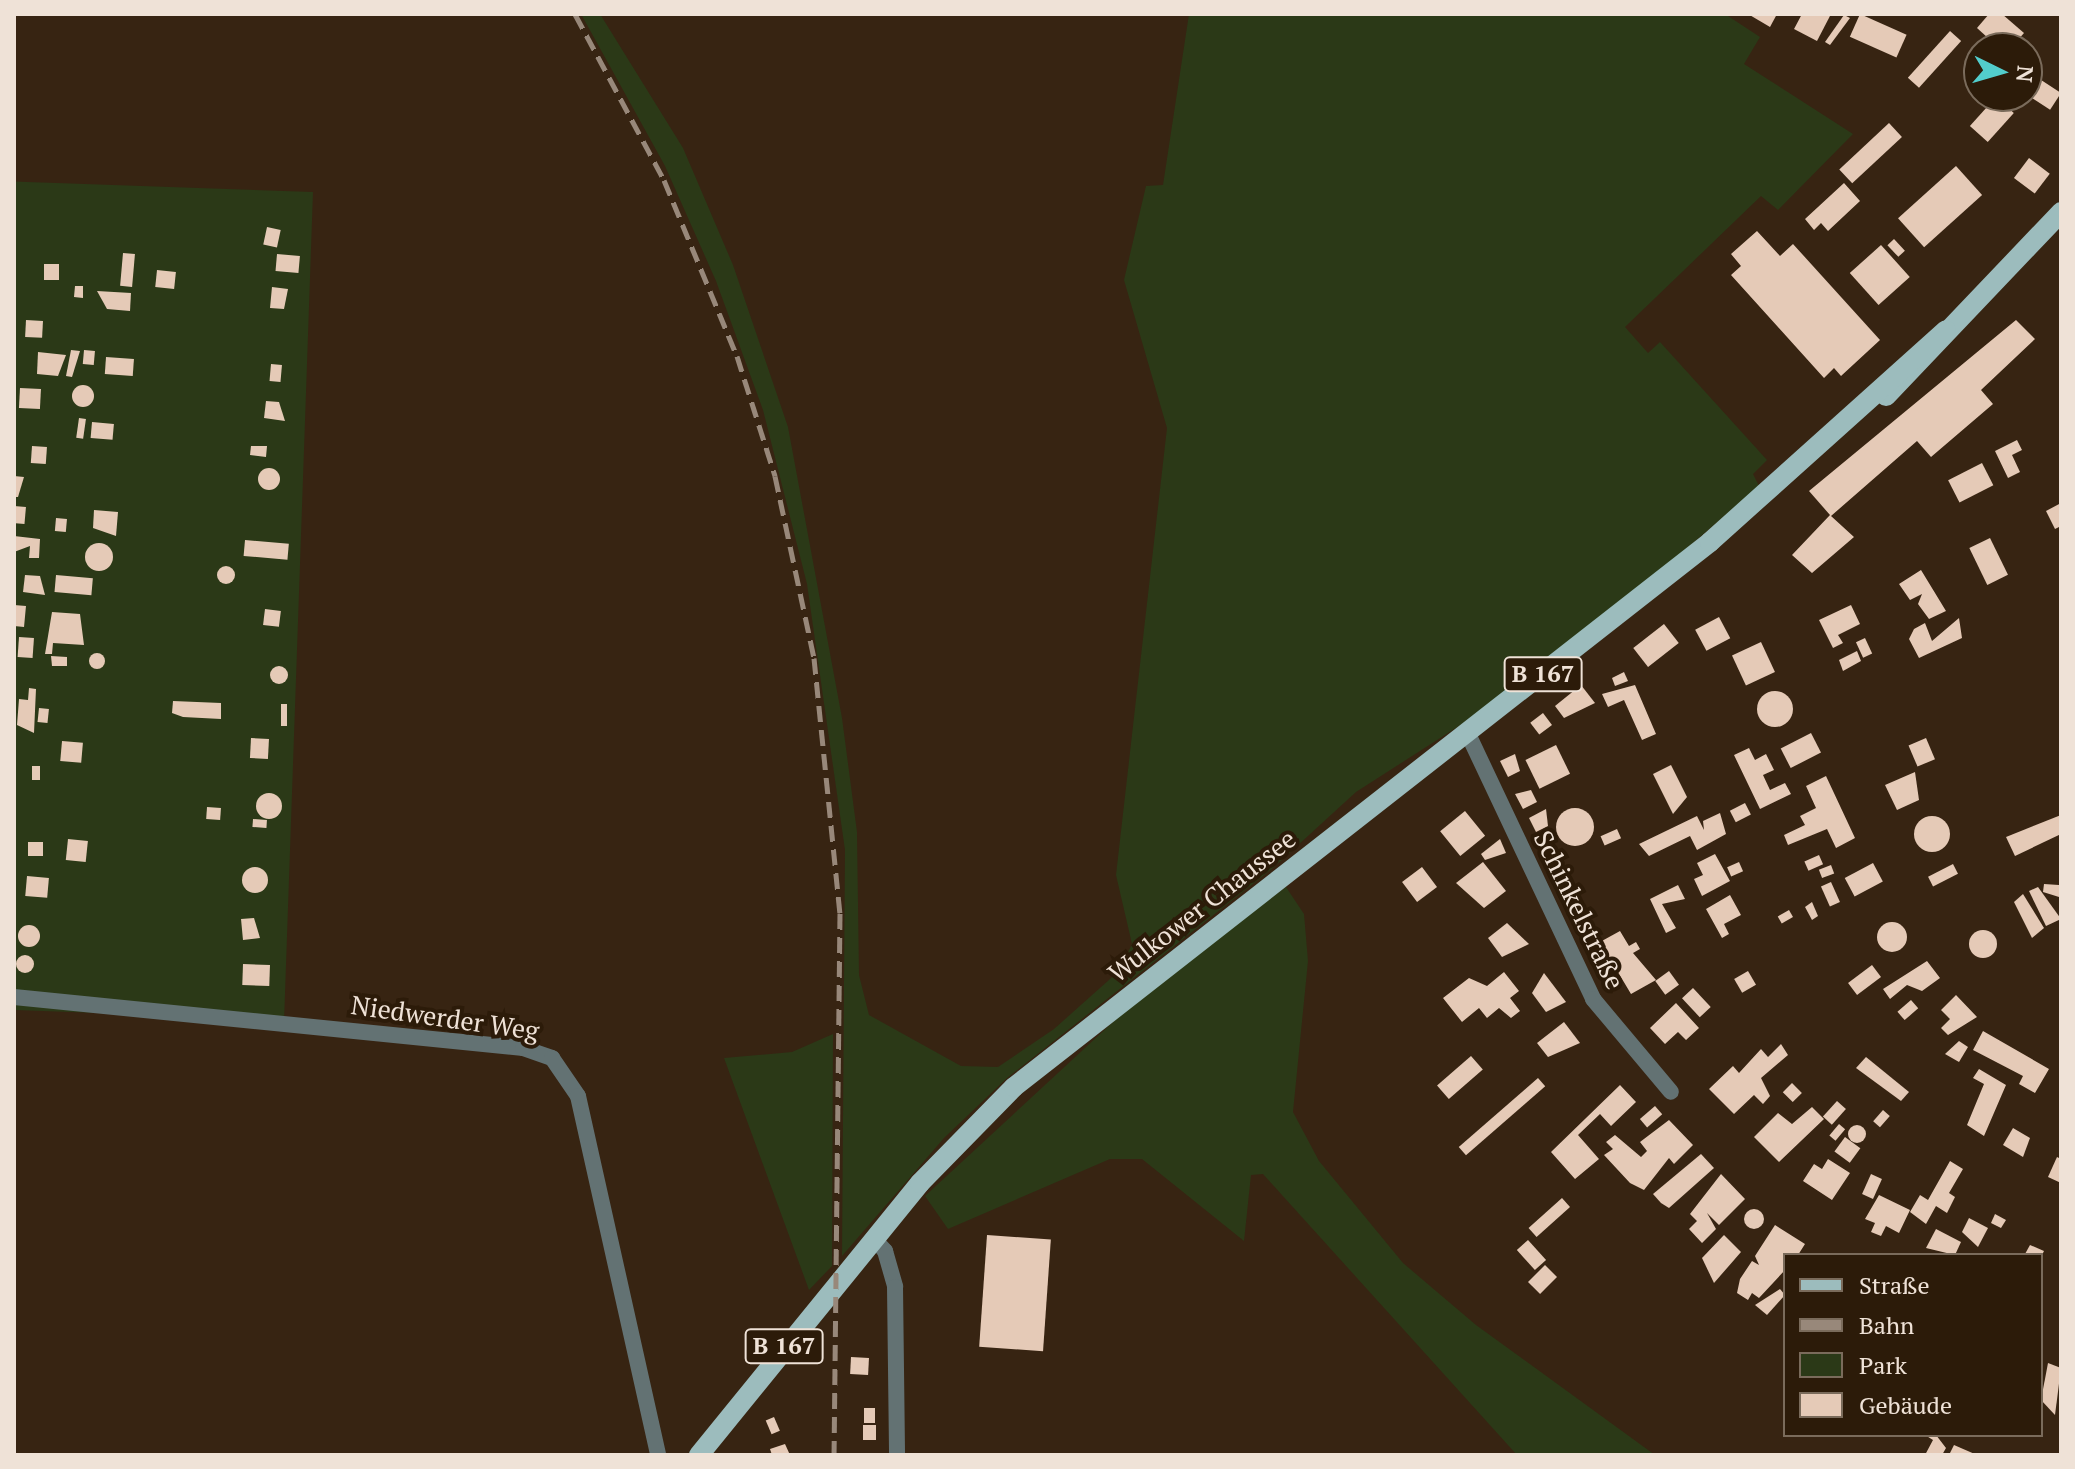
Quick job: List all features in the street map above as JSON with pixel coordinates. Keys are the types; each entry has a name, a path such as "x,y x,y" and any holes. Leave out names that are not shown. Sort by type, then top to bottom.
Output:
{"main road":[{"name":"Wulkower Chaussee","path":"699,1455 873,1238 1014,1087 1468,734 1800,462 1946,330 2061,212"}],"street":[{"name":"Schinkelstraße","path":"1468,734 1593,999 1671,1092"},
{"name":"Niedwerder Weg","path":"14,997 523,1048 552,1058 578,1096 658,1455"},
{"path":"873,1238 885,1251 895,1287 897,1455"}],"green space":[{"path":"581,14 600,14 683,148 733,265 788,427 842,718 857,832 859,975 869,1015 961,1066 998,1067 1054,1029 1119,971 1132,944 1116,875 1167,428 1124,280 1146,186 1163,185 1189,14 1725,14 1760,37 1744,64 1853,134 1778,210 1761,196 1625,327 1648,353 1660,342 1767,460 1753,474 1759,486 1622,604 1462,724 1356,792 1273,868 1007,1078 944,1138 842,1256 845,850 807,584 763,410 716,281 665,166"},
{"path":"14,182 313,192 284,1019 14,1010"},
{"path":"1286,887 1304,914 1308,961 1293,1112 1319,1161 1403,1263 1476,1325 1655,1455 1517,1455 1263,1174 1251,1175 1244,1241 1142,1159 1110,1159 948,1229 925,1196 1152,986"},
{"path":"833,1034 832,1266 809,1290 724,1058 792,1052"}],"building":[{"path":"1748,14 1777,14 1770,27"},
{"path":"1802,14 1831,14 1817,41 1794,29"},
{"path":"1860,14 1907,35 1896,58 1850,37"},
{"path":"1989,14 2002,14 2023,32 1981,32 1977,28"},
{"path":"1844,15 1850,18 1830,45 1825,42"},
{"path":"1950,31 1961,41 1919,88 1908,78"},
{"path":"2043,81 2061,93 2050,110 2043,105"},
{"path":"1982,112 2013,112 2014,113 1988,142 1970,126"},
{"path":"1889,123 1902,137 1852,183 1839,169"},
{"path":"2029,158 2050,174 2035,194 2014,178"},
{"path":"1956,166 1982,195 1924,247 1898,218"},
{"path":"1844,183 1860,201 1828,231 1821,223 1814,230 1805,219"},
{"path":"267,227 281,230 277,248 263,245"},
{"path":"1757,231 1780,256 1793,244 1880,340 1841,376 1834,368 1824,378 1731,275 1741,266 1731,254"},
{"path":"1894,239 1905,251 1898,257 1887,245"},
{"path":"1881,245 1910,277 1879,305 1850,273"},
{"path":"123,253 135,254 132,287 120,286"},
{"path":"277,254 300,256 298,273 276,271"},
{"path":"44,264 59,264 59,280 44,280"},
{"path":"157,270 176,272 174,289 155,287"},
{"path":"75,286 83,286 83,298 74,297"},
{"path":"272,287 288,289 284,309 270,308"},
{"path":"97,291 131,293 130,311 107,309"},
{"path":"26,320 43,321 42,338 25,337"},
{"path":"2016,320 2035,339 1981,390 1993,404 1931,457 1917,441 1831,516 1854,537 1812,573 1792,555 1830,515 1809,491"},
{"path":"71,350 80,351 72,377 66,376"},
{"path":"84,350 95,351 94,365 83,364"},
{"path":"38,352 66,355 58,376 37,374"},
{"path":"106,357 134,359 133,376 105,374"},
{"path":"271,364 282,365 280,382 270,381"},
{"path":"83,385 91,388 94,396 91,404 83,407 75,404 72,396 75,388"},
{"path":"20,388 41,389 40,409 19,408"},
{"path":"266,401 279,402 285,421 264,418"},
{"path":"79,418 86,419 83,439 76,438"},
{"path":"92,422 114,424 113,440 91,438"},
{"path":"2017,440 2022,450 2012,455 2020,472 2008,478 1995,451"},
{"path":"32,446 47,447 46,464 31,463"},
{"path":"251,446 267,446 266,457 250,455"},
{"path":"1982,463 1993,485 1959,503 1948,480"},
{"path":"269,468 277,471 280,479 277,487 269,490 261,487 258,479 261,471"},
{"path":"14,476 24,477 18,497 14,497"},
{"path":"2061,503 2061,526 2055,529 2046,511"},
{"path":"14,506 26,507 24,524 14,523"},
{"path":"94,510 118,512 116,536 93,528"},
{"path":"56,518 67,519 66,532 55,531"},
{"path":"14,536 40,539 39,558 29,558 30,546 14,552"},
{"path":"1990,538 2008,575 1987,585 1969,548"},
{"path":"245,540 289,544 287,560 244,556"},
{"path":"99,543 109,547 113,557 109,567 99,571 89,567 85,557 89,547"},
{"path":"222,566 230,566 235,575 233,582 222,584 217,579 217,571"},
{"path":"1921,570 1946,611 1929,619 1918,604 1922,594 1910,600 1899,584"},
{"path":"25,575 40,576 45,595 23,592"},
{"path":"56,575 93,578 91,595 55,592"},
{"path":"14,605 26,606 24,627 14,626"},
{"path":"1851,605 1860,624 1838,635 1843,643 1833,648 1819,620"},
{"path":"265,609 281,611 279,627 263,625"},
{"path":"52,612 80,614 84,645 53,643 52,654 45,654"},
{"path":"1719,617 1730,638 1706,651 1695,630"},
{"path":"1959,618 1962,638 1919,658 1909,639 1914,629 1925,623 1932,641"},
{"path":"1664,624 1679,643 1648,667 1633,648"},
{"path":"19,637 34,638 33,658 18,657"},
{"path":"1865,638 1872,653 1863,658 1856,642"},
{"path":"1761,642 1775,672 1746,685 1732,656"},
{"path":"1857,651 1861,661 1843,671 1839,660"},
{"path":"97,653 105,661 97,669 89,661"},
{"path":"51,656 67,657 67,666 52,666"},
{"path":"279,666 288,675 279,684 270,675"},
{"path":"1624,672 1628,681 1615,686 1612,678"},
{"path":"1581,685 1595,703 1564,718 1555,706"},
{"path":"1635,685 1656,734 1642,740 1624,700 1608,707 1602,694"},
{"path":"29,688 36,689 34,733 17,725 19,699 28,700"},
{"path":"1775,691 1788,696 1793,709 1788,722 1775,727 1762,722 1757,709 1762,696"},
{"path":"173,701 221,703 221,719 183,717 172,713"},
{"path":"281,704 287,704 287,726 281,726"},
{"path":"39,708 49,709 47,723 38,722"},
{"path":"1543,713 1552,725 1539,735 1530,723"},
{"path":"1811,733 1821,753 1791,768 1781,748"},
{"path":"251,738 269,739 268,759 250,758"},
{"path":"1926,738 1935,759 1917,767 1909,745"},
{"path":"62,741 83,743 81,763 60,761"},
{"path":"1556,745 1570,774 1539,789 1525,760"},
{"path":"1749,748 1755,760 1766,754 1774,770 1763,775 1770,790 1785,783 1791,794 1760,809 1734,755"},
{"path":"1515,754 1520,771 1508,777 1500,761"},
{"path":"1671,765 1687,797 1673,814 1653,774"},
{"path":"32,766 40,766 40,780 32,780"},
{"path":"1915,772 1919,800 1897,810 1885,785"},
{"path":"1826,776 1855,838 1836,848 1827,829 1788,845 1784,835 1805,825 1800,816 1816,808 1806,786"},
{"path":"1531,790 1537,802 1523,809 1515,794"},
{"path":"269,793 278,797 282,806 278,815 269,819 260,815 256,806 260,797"},
{"path":"1745,803 1751,815 1736,822 1730,811"},
{"path":"207,807 221,808 220,820 206,819"},
{"path":"1575,808 1588,814 1594,827 1588,840 1575,846 1562,840 1556,827 1562,814"},
{"path":"1546,809 1548,826 1536,832 1529,818"},
{"path":"1465,811 1485,836 1460,856 1440,831"},
{"path":"1720,813 1726,834 1697,850 1690,836 1649,856 1639,844 1697,816 1704,830 1703,821"},
{"path":"2061,815 2061,834 2015,856 2006,837"},
{"path":"1932,816 1945,821 1950,834 1945,847 1932,852 1919,847 1914,834 1919,821"},
{"path":"253,819 267,820 266,828 252,827"},
{"path":"1617,829 1621,838 1605,845 1601,836"},
{"path":"68,839 88,841 86,862 66,860"},
{"path":"1500,839 1506,853 1485,860 1481,854"},
{"path":"28,842 43,842 43,856 28,856"},
{"path":"1715,854 1730,881 1702,896 1694,879 1703,875 1697,863"},
{"path":"1819,855 1823,864 1808,871 1804,862"},
{"path":"1483,862 1506,891 1484,908 1456,883"},
{"path":"1739,862 1743,871 1731,876 1727,867"},
{"path":"1873,863 1883,882 1855,897 1845,878"},
{"path":"1953,864 1958,874 1933,887 1928,877"},
{"path":"1831,865 1834,873 1822,878 1819,870"},
{"path":"255,867 264,871 268,880 264,889 255,893 246,889 242,880 246,871"},
{"path":"1422,867 1437,887 1417,902 1402,882"},
{"path":"27,876 49,878 47,898 25,896"},
{"path":"1831,882 1840,902 1830,907 1821,886"},
{"path":"2044,884 2059,885 2059,897 2043,892"},
{"path":"1678,885 1685,899 1662,904 1676,928 1666,933 1650,899"},
{"path":"2038,887 2061,919 2046,926 2029,891"},
{"path":"2023,894 2044,928 2032,938 2014,902"},
{"path":"1730,895 1741,915 1724,924 1729,934 1722,938 1706,909"},
{"path":"1812,902 1818,916 1812,920 1805,907"},
{"path":"1789,910 1793,917 1782,923 1778,916"},
{"path":"254,918 260,938 243,940 241,919"},
{"path":"1892,922 1903,926 1907,937 1903,948 1892,952 1881,948 1877,937 1881,926"},
{"path":"1507,923 1529,944 1502,957 1488,938"},
{"path":"29,925 37,928 40,936 37,944 29,947 21,944 18,936 21,928"},
{"path":"1983,930 1993,934 1997,944 1993,954 1983,958 1973,954 1969,944 1973,934"},
{"path":"1620,931 1629,946 1636,942 1640,949 1633,953 1656,980 1631,994 1600,942"},
{"path":"21,955 29,955 34,964 32,971 21,973 16,968 16,960"},
{"path":"1927,961 1940,978 1922,991 1907,985 1890,999 1883,989"},
{"path":"243,964 270,965 269,986 242,985"},
{"path":"1872,965 1881,977 1857,995 1848,983"},
{"path":"1669,971 1679,985 1665,995 1655,981"},
{"path":"1748,971 1756,985 1742,993 1734,979"},
{"path":"1504,972 1519,991 1510,998 1520,1011 1511,1018 1499,1008 1487,1018 1479,1008 1462,1022 1443,998 1469,978 1487,986"},
{"path":"1544,973 1566,1002 1546,1012 1532,993"},
{"path":"1693,988 1711,1007 1700,1017 1682,998"},
{"path":"1956,995 1977,1017 1948,1035 1941,1028 1950,1019 1941,1010"},
{"path":"1911,1000 1918,1008 1905,1020 1897,1012"},
{"path":"1676,1003 1699,1028 1686,1040 1678,1032 1665,1044 1650,1028"},
{"path":"1564,1022 1580,1043 1548,1057 1537,1043"},
{"path":"1983,1031 2049,1069 2035,1093 2019,1084 2023,1076 1973,1050"},
{"path":"1959,1041 1968,1047 1959,1062 1945,1054"},
{"path":"1781,1044 1788,1055 1761,1078 1770,1096 1763,1104 1754,1095 1734,1114 1709,1089 1733,1066 1739,1073 1761,1049 1768,1057"},
{"path":"1471,1056 1483,1070 1449,1099 1437,1086"},
{"path":"1866,1057 1909,1092 1901,1101 1856,1068"},
{"path":"1979,1069 2006,1085 1984,1136 1967,1125 1984,1084 1973,1078"},
{"path":"1538,1078 1545,1086 1466,1155 1459,1147"},
{"path":"1792,1083 1802,1093 1793,1102 1783,1092"},
{"path":"1620,1085 1636,1102 1611,1126 1600,1114 1578,1135 1599,1159 1575,1179 1551,1152"},
{"path":"1837,1101 1846,1109 1832,1125 1823,1117"},
{"path":"1655,1106 1662,1114 1647,1127 1640,1119"},
{"path":"1812,1107 1824,1119 1779,1162 1754,1137 1778,1113 1792,1124"},
{"path":"1883,1110 1890,1116 1880,1127 1873,1121"},
{"path":"1669,1120 1693,1145 1674,1164 1669,1158 1644,1190 1630,1183 1604,1155 1613,1149 1606,1142 1615,1135 1641,1157 1647,1151 1640,1142"},
{"path":"1839,1124 1845,1129 1835,1141 1829,1135"},
{"path":"1853,1125 1861,1125 1866,1134 1864,1141 1853,1143 1848,1138 1848,1130"},
{"path":"2013,1128 2030,1138 2023,1157 2003,1145"},
{"path":"1845,1137 1860,1148 1850,1163 1834,1152"},
{"path":"1701,1154 1714,1168 1669,1208 1661,1203 1653,1194"},
{"path":"2057,1157 2061,1159 2061,1183 2048,1177"},
{"path":"1828,1159 1850,1173 1832,1200 1803,1181 1814,1164 1822,1169"},
{"path":"1950,1161 1963,1169 1949,1193 1955,1197 1947,1213 1936,1206 1926,1224 1910,1212 1920,1195 1928,1200"},
{"path":"1721,1174 1745,1199 1719,1225 1707,1213 1716,1229 1702,1243 1689,1229 1697,1221 1690,1214"},
{"path":"1871,1174 1882,1179 1873,1199 1862,1194"},
{"path":"1879,1195 1910,1210 1899,1233 1886,1226 1881,1236 1871,1232 1875,1223 1865,1219"},
{"path":"1562,1198 1570,1207 1537,1237 1529,1228"},
{"path":"1750,1209 1758,1209 1764,1219 1758,1229 1750,1229 1744,1223 1744,1215"},
{"path":"1995,1214 2006,1220 2001,1228 1991,1223"},
{"path":"1969,1218 1988,1228 1978,1247 1962,1232"},
{"path":"1775,1225 1805,1244 1799,1253 1783,1253 1783,1272 1759,1298 1752,1293 1748,1300 1737,1293 1740,1279 1752,1261 1759,1265 1755,1256"},
{"path":"1936,1229 1961,1242 1956,1253 1926,1248"},
{"path":"987,1235 1051,1239 1043,1351 979,1347"},
{"path":"1724,1235 1741,1252 1714,1283 1702,1258"},
{"path":"1528,1240 1546,1260 1535,1270 1517,1250"},
{"path":"2030,1245 2044,1251 2043,1253 2026,1253"},
{"path":"1545,1265 1557,1277 1540,1294 1528,1282"},
{"path":"1780,1289 1783,1293 1783,1297 1767,1315 1755,1305"},
{"path":"851,1357 869,1358 868,1375 850,1374"},
{"path":"2048,1363 2061,1368 2055,1415 2043,1402"},
{"path":"864,1408 875,1408 875,1423 864,1423"},
{"path":"774,1417 780,1431 772,1434 766,1421"},
{"path":"863,1425 876,1425 876,1440 863,1440"},
{"path":"1928,1437 1938,1437 1946,1448 1942,1455 1925,1455 1933,1440"},
{"path":"785,1444 790,1455 772,1455 770,1449"},
{"path":"1954,1445 1977,1455 1949,1455"}],"railway":[{"path":"575,14 664,180 737,356 775,476 814,658 840,913 834,1455"}]}
